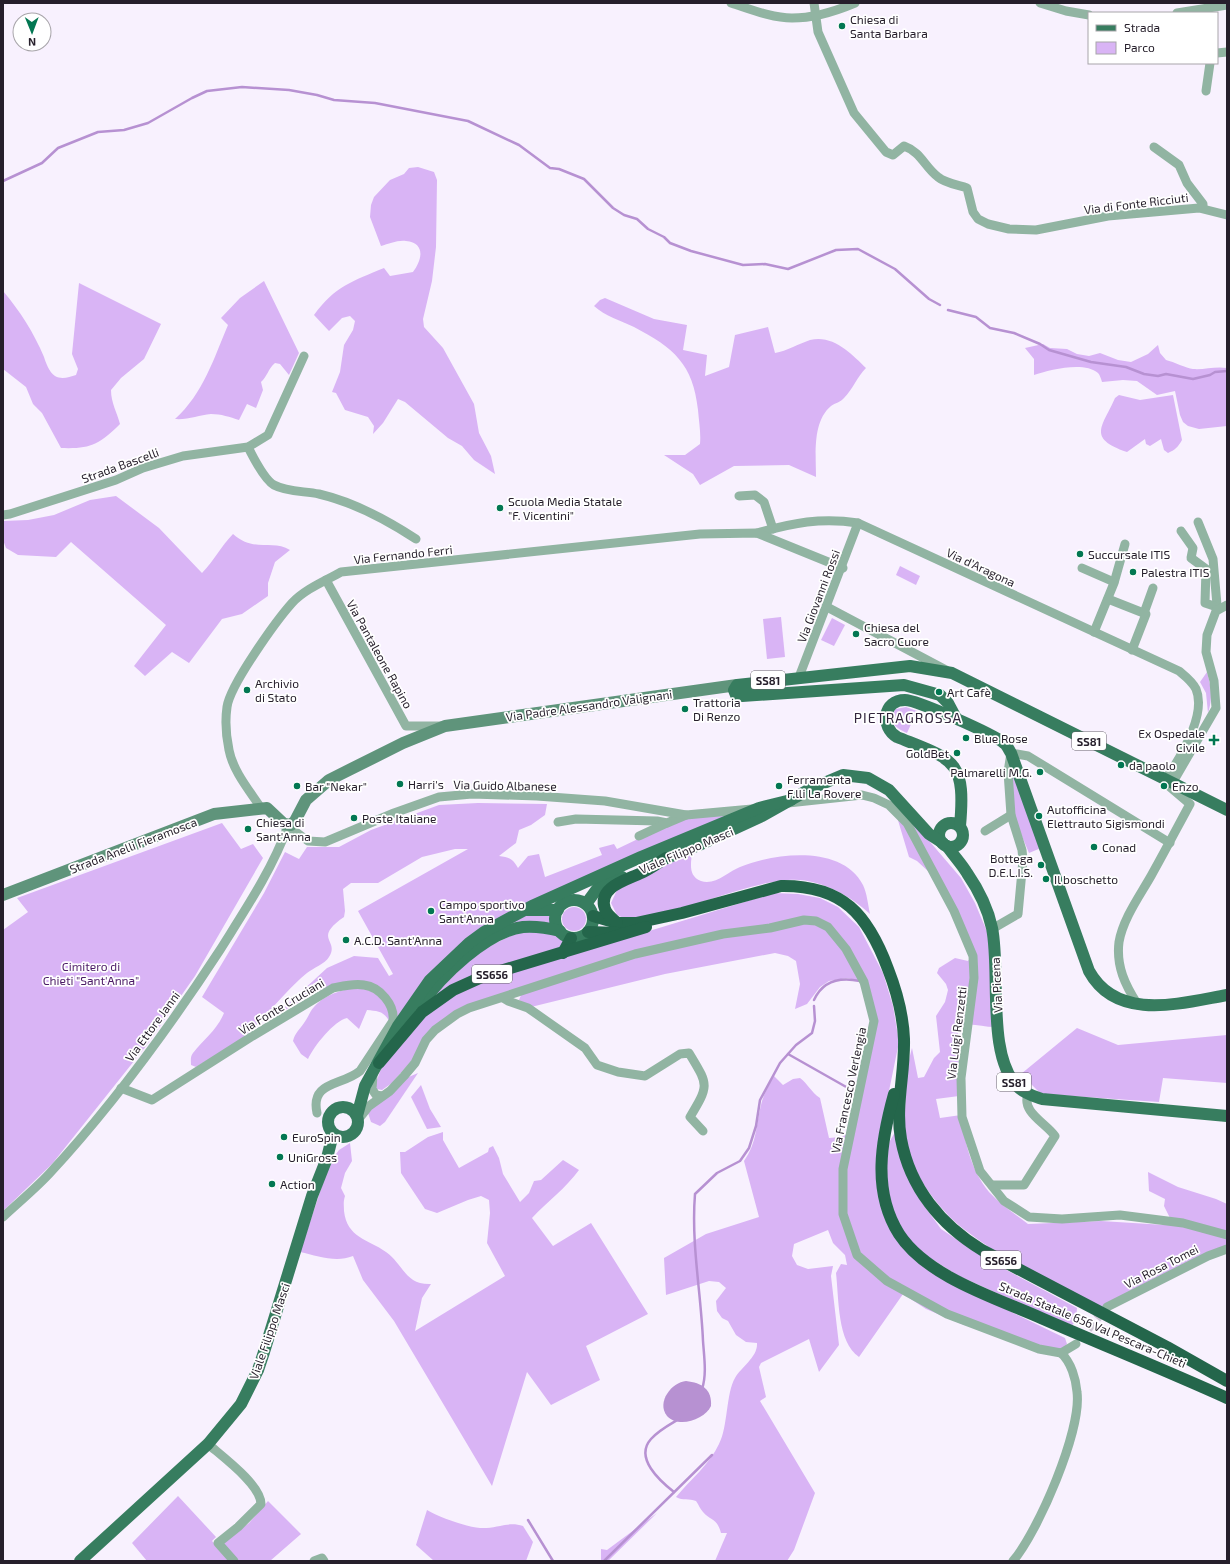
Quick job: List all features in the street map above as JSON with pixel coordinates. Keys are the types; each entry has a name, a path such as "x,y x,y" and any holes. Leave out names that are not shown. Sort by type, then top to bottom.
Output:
{"highway":[{"path":"617,923 605,909 604,901 607,892 615,885 642,873 666,858"},
{"name":"Strada Statale 656 Val Pescara-Chieti","path":"682,913 781,886 794,886 820,891 845,903 854,910 871,930 890,975 903,1021 903,1064 899,1108 901,1139 916,1182 935,1211 956,1233 982,1250 1104,1313 1227,1381"},
{"name":"SS656","path":"593,916 617,923 636,923 682,913"},
{"name":"SS656","path":"376,1068 422,1012 453,990 484,976 564,953 633,931 682,913"},
{"name":"SS656","path":"588,932 633,931"},
{"path":"564,953 571,938"},
{"name":"Strada Statale 656 Val Pescara-Chieti","path":"903,1064 884,1136 881,1178 887,1209 900,1235 908,1245 921,1257 964,1284 1227,1398"}],"main road":[{"name":"Via Padre Alessandro Valignani","path":"738,690 799,677 910,666 952,673 1227,810"},
{"name":"SS81","path":"738,690 904,685 940,695 948,703 956,718"},
{"name":"SS81","path":"956,718 905,700 897,701 891,705 885,719 888,729 893,735 944,757 954,764 960,779 961,792 960,826 963,833 960,843"},
{"path":"956,718 1005,743 1010,753 1089,971 1096,983 1105,992 1122,1001 1138,1005 1177,1004 1227,995"},
{"name":"Viale Filippo Masci","path":"586,904 594,892 602,886 762,816 787,802 843,775 868,778 889,790 929,834 945,844"},
{"name":"SS81","path":"945,844 940,836 956,808 961,792"},
{"name":"Viale Filippo Masci","path":"347,1108 366,1086 398,1026 418,996 443,966 484,932 522,911 593,878 759,808 787,802"},
{"name":"Viale Filippo Masci","path":"911,815 929,823 945,825"},
{"path":"945,825 955,823 960,826"},
{"path":"945,844 954,846 960,843"},
{"name":"Via Picena","path":"960,843 967,872"},
{"name":"Via Picena","path":"945,844 967,872 978,892 992,929 996,966 998,1042 1008,1071 1018,1087 1028,1094 1042,1099 1227,1116"},
{"name":"Viale Filippo Masci","path":"573,900 593,878"},
{"path":"573,900 586,904 593,916 593,925 588,932 580,937 571,938 560,931 555,918 558,910 564,903 573,900"},
{"name":"Viale Filippo Masci","path":"522,911 558,910"},
{"name":"Viale Filippo Masci","path":"376,1068 425,999 450,973 479,948 499,935 523,927 535,927 560,931"},
{"name":"Viale Filippo Masci","path":"357,1118 366,1086"},
{"path":"336,1108 347,1108 353,1110 357,1118 356,1130 346,1137 334,1134 328,1122 330,1114 336,1108"},
{"name":"Viale Filippo Masci","path":"80,1561 208,1444 241,1404 258,1370 312,1196 327,1158 334,1134"},
{"name":"Viale Filippo Masci","path":"327,1158 337,1144 346,1137"}],"street":[{"path":"731,3 780,17 792,18 816,15 856,3"},
{"path":"752,3 780,17"},
{"path":"814,3 816,15"},
{"path":"1040,3 1066,11 1088,15"},
{"path":"1183,12 1227,5"},
{"name":"Via di Fonte Ricciuti","path":"816,15 818,32 854,113 875,140 886,152 893,155 904,146 914,149 929,169 940,178 967,188 973,212 978,219 988,224 1008,229 1036,230 1108,216 1203,208 1227,215"},
{"path":"1206,91 1210,64"},
{"name":"Via di Fonte Ricciuti","path":"1154,147 1180,165 1187,183 1203,204 1203,208"},
{"path":"248,448 268,435 304,356"},
{"name":"Strada Bascelli","path":"3,515 116,480 144,468 183,456 248,448"},
{"name":"Via Fernando Ferri","path":"248,448 273,485 320,495 352,505 391,522 416,539"},
{"path":"739,496 755,495 764,502 773,529"},
{"name":"Via Fernando Ferri","path":"264,808 237,770 229,750 226,729 229,701 258,649 293,602 308,590 341,572 700,534 757,533 789,524 817,520 858,524"},
{"path":"1198,522 1213,559 1217,605 1223,606"},
{"name":"Via Giovanni Rossi","path":"799,677 858,524"},
{"name":"Via d'Aragona","path":"858,524 1179,671 1190,680 1196,689 1199,700 1198,717 1170,781"},
{"path":"1181,530 1193,548 1191,558 1206,569 1205,603 1223,606"},
{"name":"Via Fernando Ferri","path":"757,533 842,568"},
{"path":"1094,632 1114,582 1125,544"},
{"path":"1082,568 1114,582"},
{"name":"Via Pantaleone Rapino","path":"326,580 406,726 445,726"},
{"path":"1132,650 1146,614 1144,613 1153,588"},
{"path":"1108,598 1144,613"},
{"path":"1138,1005 1122,977 1119,960 1120,939 1127,918 1170,843 1190,804 1170,787 1170,781 1216,708 1214,682 1206,652 1207,635 1216,611 1223,606"},
{"path":"827,607 952,673"},
{"name":"Via Padre Alessandro Valignani","path":"288,826 293,824 306,800 329,780 403,743 445,726 682,693 738,690"},
{"path":"992,929 1018,914 1022,850 1011,815 1008,772 1010,753 1028,756 1170,843"},
{"name":"Via Guido Albanese","path":"288,826 308,841 325,842 394,813 439,797 472,794 605,800 686,814 759,808"},
{"name":"Via Luigi Renzetti","path":"787,802 862,795 874,798 889,805 906,823 954,911 973,956 974,978 961,1078 962,1117 980,1171 1004,1201 1029,1217 1062,1219 1120,1215 1183,1223 1227,1235"},
{"path":"264,808 288,826"},
{"name":"Strada Anelli Fieramosca","path":"3,895 214,814 264,808"},
{"name":"Via Guido Albanese","path":"667,823 686,814"},
{"path":"985,831 1011,815"},
{"path":"558,822 576,820 657,821 667,823"},
{"path":"639,836 667,823"},
{"name":"Via Ettore Janni","path":"3,1217 49,1174 122,1088 193,990 250,902 272,864 288,826"},
{"name":"Via Francesco Verlengia","path":"357,1118 369,1106 390,1091 415,1063 426,1040 434,1030 457,1014 635,954 701,939 770,928 804,920 816,922 828,927 846,949 864,982 874,1021 843,1170 843,1214 857,1255 887,1281 947,1314 1039,1349 1061,1353"},
{"name":"Via Fonte Cruciani","path":"122,1088 152,1100 251,1037 333,988 349,985 365,985 377,990 390,1005 394,1014 390,1026 360,1071 352,1077 330,1085 319,1093 316,1103 317,1113"},
{"path":"503,998 528,1008 585,1048 597,1065 618,1072 645,1076 680,1054 689,1053 705,1083 704,1095 690,1116 703,1131"},
{"path":"376,1068 373,1092 376,1095 382,1096"},
{"path":"992,1185 1024,1185 1055,1136 1031,1113 1026,1098 1028,1094"},
{"name":"Via Rosa Tomei","path":"1107,1307 1208,1256 1227,1249"},
{"path":"1013,1561 1023,1548 1038,1519 1058,1473 1074,1430 1078,1392 1068,1359 1061,1353 1076,1344"},
{"path":"208,1444 245,1477 261,1497 261,1504 238,1527 218,1543 234,1561"},
{"path":"314,1561 322,1558 324,1561"}],"green space":[{"path":"418,167 434,172 437,180 436,247 432,281 423,319 424,327 443,348 474,404 479,433 491,456 495,474 474,460 462,446 448,438 405,402 398,399 383,423 373,434 374,426 368,417 345,410 336,393 332,392 340,372 344,345 353,330 355,321 350,316 342,318 329,331 314,315 329,297 345,286 363,277 384,268 390,276 413,272 419,262 420,257 417,245 412,242 403,241 381,246 370,217 371,205 374,197 390,180 404,174 409,168"},
{"path":"264,281 299,353 289,375 280,364 275,363 261,382 263,390 256,408 247,404 239,420 222,415 211,414 184,419 175,419 193,398 207,375 228,325 221,318 240,298"},
{"path":"79,283 161,324 144,359 121,378 111,390 113,403 120,424 106,437 94,444 80,448 61,448 42,413 33,404 26,387 3,369 3,291 21,314 40,348 51,372 60,378 66,378 76,375 78,369 72,354"},
{"path":"605,298 654,319 687,325 683,350 707,355 705,376 729,367 735,335 768,327 775,353 784,351 810,340 818,339 834,343 848,351 866,368 847,394 841,401 831,406 821,421 816,439 816,477 789,465 734,466 700,485 693,474 664,455 685,455 700,444 698,410 692,381 686,369 671,350 634,327 598,310 594,306 600,300"},
{"path":"1043,344 1050,348 1067,349 1077,354 1089,356 1100,353 1118,360 1131,362 1148,354 1158,345 1160,353 1166,360 1193,369 1218,367 1227,368 1227,426 1199,429 1188,426 1183,422 1180,415 1175,391 1157,395 1137,381 1123,380 1102,382 1098,373 1092,369 1076,367 1066,368 1034,375 1034,359 1025,348"},
{"path":"1119,395 1140,400 1173,395 1182,440 1178,446 1168,453 1164,450 1161,439 1150,446 1146,444 1145,439 1127,452 1106,442 1102,436 1101,430 1115,398"},
{"path":"116,496 159,528 202,573 233,534 248,543 283,547 290,550 275,562 268,583 268,596 242,614 222,619 189,663 172,652 145,676 134,666 166,625 71,542 56,557 18,555 6,548 3,540 3,521 28,520 54,515 90,500"},
{"path":"900,566 920,576 916,585 896,575"},
{"path":"781,617 785,657 767,659 763,619"},
{"path":"832,618 845,625 834,646 821,640"},
{"path":"1207,672 1211,692 1211,703 1208,713 1206,693 1200,682"},
{"path":"906,707 917,711 907,733 896,727 892,721 893,713 896,709"},
{"path":"1012,770 1041,848 1029,853 1013,815"},
{"path":"478,803 547,804 545,815 531,825 519,830 516,843 499,856 510,859 518,868 528,856 539,854 545,877 602,855 599,848 614,844 617,849 686,816 730,816 541,899 395,1024 395,1014 371,986 332,986 315,992 275,1016 327,968 354,956 378,958 389,976 393,974 358,911 468,849 455,849 422,857 378,883 351,883 343,889 345,911 344,917 335,924 328,935 331,947 329,957 322,964 299,980 255,1027 241,1039 229,1048 196,1067 191,1065 193,1053 214,1029 224,1013 202,997 264,893 285,852 299,859 307,847 339,847 371,830 439,805"},
{"path":"897,817 913,822 961,878 975,903 988,934 995,1027 971,1024 962,1025 958,1033 959,1096 936,1099 940,1118 961,1115 973,1165 989,1192 1028,1224 1101,1221 1165,1225 1170,1218 1164,1206 1165,1199 1149,1191 1148,1172 1178,1187 1227,1204 1227,1248 1101,1309 1014,1262 981,1242 955,1222 935,1200 911,1161 903,1135 909,1063 912,1048 918,1078 924,1077 934,1058 940,1052 936,1016 945,1002 948,990 946,984 937,973 939,968 955,958 968,961 974,952 929,872 917,861 909,857"},
{"name":"Cimitero di Chieti \"Sant'Anna\"","path":"222,823 241,849 253,844 263,858 195,976 146,1046 52,1164 3,1211 3,930 28,912 17,898"},
{"path":"692,852 692,873 697,879 706,882 717,880 740,867 771,858 806,855 824,858 840,863 853,872 863,885 870,914 853,900 821,884 810,881 788,880 771,882 739,890 674,910 642,917 632,919 617,915 611,903 617,890"},
{"path":"774,893 798,894 820,898 838,907 859,927 883,973 893,1006 899,1042 880,1135 887,1224 954,1284 1065,1338 1067,1344 1064,1348 1058,1350 964,1325 926,1309 903,1294 859,1357 852,1350 847,1341 840,1319 836,1273 841,1264 847,1265 845,1255 833,1243 828,1230 794,1244 792,1256 797,1265 808,1269 833,1266 831,1276 839,1345 819,1372 809,1339 761,1363 759,1367 766,1397 760,1401 815,1493 794,1550 787,1561 715,1561 727,1533 721,1533 718,1525 701,1510 696,1501 676,1497 705,1465 719,1444 724,1429 732,1384 755,1353 757,1343 746,1342 736,1335 728,1321 722,1318 717,1311 716,1301 726,1288 719,1282 709,1281 666,1295 664,1258 706,1234 759,1217 744,1161 754,1141 763,1098 774,1076 783,1085 793,1079 800,1078 820,1098 829,1138 841,1137 847,1133 871,1023 860,981 847,978 829,981 820,987 807,1004 795,1009 800,984 796,961 788,956 775,953 665,974 531,1007 519,1000 524,988 453,1013 392,1083 382,1090 377,1089 375,1085 384,1061 422,1014 465,987"},
{"path":"574,907 579,908 585,914 585,924 579,930 574,931 569,930 563,924 562,919 563,914 569,908"},
{"path":"525,915 551,916 551,925 514,926 510,921"},
{"path":"521,931 556,934 563,940 573,943 605,936 438,995 435,992 479,951"},
{"path":"363,986 378,996 386,1004 389,1014 389,1021 382,1013 367,1010 359,1029 347,1018 342,1020 325,1035 308,1059 301,1054 293,1041 311,1010 324,998 330,995 343,990"},
{"path":"1077,1028 1118,1045 1227,1035 1227,1083 1163,1078 1159,1102 1041,1094 1021,1074"},
{"path":"418,1073 385,1122 380,1126 371,1122 368,1113 370,1106 404,1079"},
{"path":"421,1085 430,1109 441,1127 427,1129 411,1097"},
{"path":"443,1132 443,1140 459,1168 488,1152 489,1148 493,1146 499,1158 503,1174 520,1202 529,1193 534,1181 541,1180 563,1160 579,1170 568,1183 532,1218 553,1246 591,1223 648,1314 586,1346 600,1380 551,1405 527,1372 492,1486 394,1321 363,1280 353,1256 334,1259 300,1252 330,1162 339,1150 350,1143 352,1161 345,1173 341,1188 345,1196 344,1211 349,1227 359,1237 392,1257 410,1278 422,1283 431,1284 422,1298 415,1331 505,1276 487,1243 490,1213 489,1200 481,1196 437,1213 425,1209 401,1173 400,1152 405,1152 428,1137"},
{"path":"895,1132 920,1200 941,1229 986,1259 1077,1308 1076,1320 1071,1327 957,1275 913,1247 897,1225 886,1194 886,1148"},
{"path":"178,1496 216,1537 212,1541 231,1561 147,1561 132,1543"},
{"path":"268,1501 301,1534 270,1561 238,1561 221,1544 249,1523"},
{"path":"427,1510 445,1519 480,1528 512,1524 523,1526 533,1542 526,1561 434,1561 416,1545"},
{"path":"657,1513 608,1561 601,1561 601,1549 607,1550"}],"shaded area":[{"path":"686,1381 697,1383 708,1391 711,1406 708,1411 698,1418 691,1421 678,1422 667,1416 664,1411 664,1399 671,1389 681,1382"}],"waterway":[{"path":"3,181 42,163 58,148 98,132 124,130 148,123 207,91 242,87 289,90 334,100 375,103 468,121 519,145 550,168 559,169 584,179 613,208 624,215 637,219 648,229 664,237 670,243 691,251 743,265 765,264 788,269 836,250 858,249 895,269 929,299 940,305"},
{"path":"948,310 976,317 990,328 1014,333 1040,344 1049,350 1091,362 1126,367 1144,374 1158,376 1166,374 1193,379 1210,375 1215,372 1227,371"},
{"path":"814,1000 822,988 828,984 846,979 860,981"},
{"path":"702,1389 704,1384 705,1365 695,1250 695,1194 717,1173 740,1161 749,1148 756,1126 760,1100 780,1063 796,1045 812,1033 815,1021 814,1006"},
{"path":"788,1054 848,1088"},
{"path":"674,1492 656,1475 647,1461 645,1454 651,1439 661,1430 679,1419"},
{"path":"604,1561 712,1455"},
{"path":"528,1520 553,1561"}],"tunnel":[{"path":"1079,1339 1106,1308"}],"place":[{"name":"Chiesa di Santa Barbara","path":"842,26"},
{"name":"Scuola Media Statale \"F. Vicentini\"","path":"500,508"},
{"name":"Succursale ITIS","path":"1080,554"},
{"name":"Palestra ITIS","path":"1133,572"},
{"name":"Chiesa del Sacro Cuore","path":"856,634"},
{"name":"Archivio di Stato","path":"247,690"},
{"name":"Art Cafè","path":"939,692"},
{"name":"Trattoria Di Renzo","path":"685,709"},
{"name":"Blue Rose","path":"966,738"},
{"name":"Ex Ospedale Civile","path":"1214,740"},
{"name":"GoldBet","path":"957,753"},
{"name":"da paolo","path":"1121,765"},
{"name":"Palmarelli M.G.","path":"1040,772"},
{"name":"Harri's","path":"400,784"},
{"name":"Bar \"Nekar\"","path":"297,786"},
{"name":"Ferramenta F.lli La Rovere","path":"779,786"},
{"name":"Enzo","path":"1164,786"},
{"name":"Autofficina Elettrauto Sigismondi","path":"1039,816"},
{"name":"Poste Italiane","path":"354,818"},
{"name":"Chiesa di Sant'Anna","path":"248,829"},
{"name":"Conad","path":"1094,847"},
{"name":"Bottega D.E.L.I.S.","path":"1041,865"},
{"name":"Il boschetto","path":"1046,879"},
{"name":"Campo sportivo Sant'Anna","path":"431,911"},
{"name":"A.C.D. Sant'Anna","path":"346,940"},
{"name":"EuroSpin","path":"284,1137"},
{"name":"UniGross","path":"280,1157"},
{"name":"Action","path":"272,1184"}],"district":[{"name":"PIETRAGROSSA","path":"908,717"}]}
